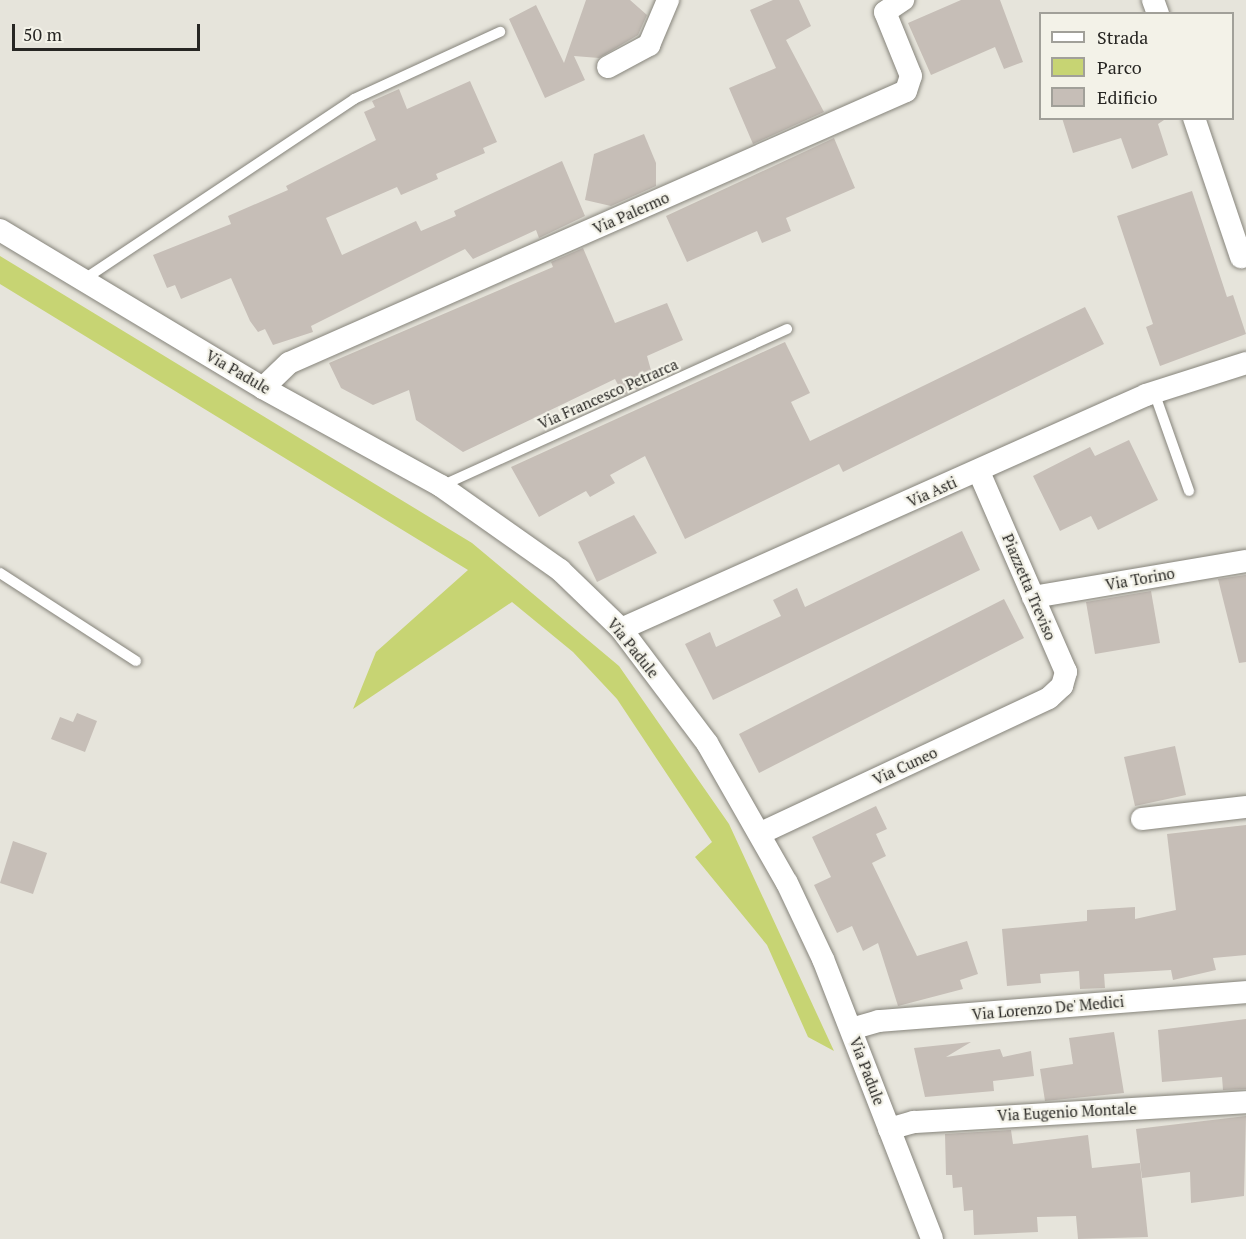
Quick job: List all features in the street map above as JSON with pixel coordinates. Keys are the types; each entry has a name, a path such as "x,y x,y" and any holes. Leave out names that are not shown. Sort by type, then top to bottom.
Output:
{"street":[{"path":"608,67 649,45 668,0"},
{"name":"Via Palermo","path":"263,388 289,363 906,91 911,76 885,12 903,0"},
{"path":"1195,120 1241,257"},
{"name":"Via Padule","path":"0,230 263,388 441,486 560,570 621,629 707,743 761,833 851,1029 932,1239"},
{"name":"Via Asti","path":"621,629 1154,392 1246,363"},
{"name":"Piazzetta Treviso","path":"978,472 1066,672 1062,686 1049,698"},
{"name":"Via Torino","path":"1033,597 1246,561"},
{"name":"Via Cuneo","path":"761,833 1049,698"},
{"path":"1142,819 1246,807"},
{"name":"Via Lorenzo De' Medici","path":"851,1029 879,1021 1246,992"},
{"name":"Via Eugenio Montale","path":"889,1129 914,1122 1246,1102"}],"lane":[{"path":"83,280 354,99 500,32"},
{"name":"Via Francesco Petrarca","path":"441,486 787,329"},
{"path":"1154,392 1189,491"},
{"path":"0,573 136,661"}],"green space":[{"path":"0,256 472,543 619,666 729,824 834,1051 808,1037 767,945 695,857 712,842 617,699 573,652 512,602 353,709 376,652 468,570 0,284"}],"building":[{"path":"586,0 630,0 647,15 638,35 599,58 574,56 585,80 545,98 509,19 536,5 564,63"},
{"path":"773,0 799,0 811,26 786,40 824,112 753,144 729,88 776,68 750,10"},
{"path":"961,0 1000,0 1023,62 1004,69 995,47 931,75 908,23"},
{"path":"470,81 497,142 483,148 485,153 436,174 438,179 401,195 397,187 326,218 342,255 416,221 421,231 456,216 454,211 562,161 585,216 539,238 536,230 473,259 465,249 311,326 313,332 273,345 265,329 258,332 250,321 231,278 181,299 175,285 167,288 153,255 231,224 228,216 288,190 286,186 376,140 364,112 375,107 372,101 399,89 407,109"},
{"path":"1063,120 1164,120 1158,124 1168,155 1132,169 1121,138 1073,153"},
{"path":"644,134 656,163 656,186 611,206 585,200 594,154"},
{"path":"834,138 855,188 786,218 791,231 762,243 757,231 687,262 666,216"},
{"path":"1192,191 1227,297 1233,295 1246,334 1160,366 1146,327 1153,324 1117,216"},
{"path":"583,248 615,323 667,303 683,340 647,356 654,381 623,395 615,379 463,452 416,420 409,390 373,405 341,388 329,363 553,267 551,262"},
{"path":"1085,307 1104,344 843,472 839,464 685,539 645,456 610,475 615,483 590,497 586,491 539,517 511,467 785,342 810,393 791,402 810,441"},
{"path":"1129,440 1158,500 1098,530 1091,516 1060,531 1033,476 1090,447 1095,456"},
{"path":"634,515 657,553 597,582 578,542"},
{"path":"962,531 980,570 713,700 685,644 710,632 716,647 781,616 773,600 797,588 805,607"},
{"path":"1246,575 1246,662 1239,663 1218,579"},
{"path":"1151,591 1160,643 1095,654 1086,602"},
{"path":"1004,599 1024,638 759,773 739,734"},
{"path":"77,713 97,721 85,752 51,739 60,717 73,722"},
{"path":"1175,746 1186,795 1135,806 1124,757"},
{"path":"876,806 887,829 876,834 886,856 872,863 917,956 967,941 978,974 960,980 963,989 898,1006 878,943 863,951 852,926 837,933 814,885 831,877 812,837"},
{"path":"1246,825 1246,955 1213,958 1216,970 1173,980 1171,970 1104,974 1105,988 1080,989 1079,971 1040,974 1041,983 1007,986 1002,929 1087,921 1087,910 1135,907 1135,919 1176,910 1167,834"},
{"path":"13,841 47,853 33,894 0,883"},
{"path":"1246,1019 1246,1089 1223,1090 1222,1077 1162,1082 1158,1030"},
{"path":"1114,1032 1124,1093 1045,1101 1040,1069 1073,1064 1069,1038"},
{"path":"971,1042 946,1057 1000,1049 1003,1057 1031,1051 1034,1076 993,1081 994,1091 925,1097 914,1048"},
{"path":"1246,1116 1244,1196 1191,1203 1190,1172 1142,1178 1136,1129"},
{"path":"1011,1130 1013,1144 1088,1135 1092,1168 1140,1163 1148,1237 1078,1239 1076,1216 1037,1217 1038,1232 974,1235 973,1210 964,1211 962,1187 953,1188 952,1175 946,1175 945,1134"}]}
